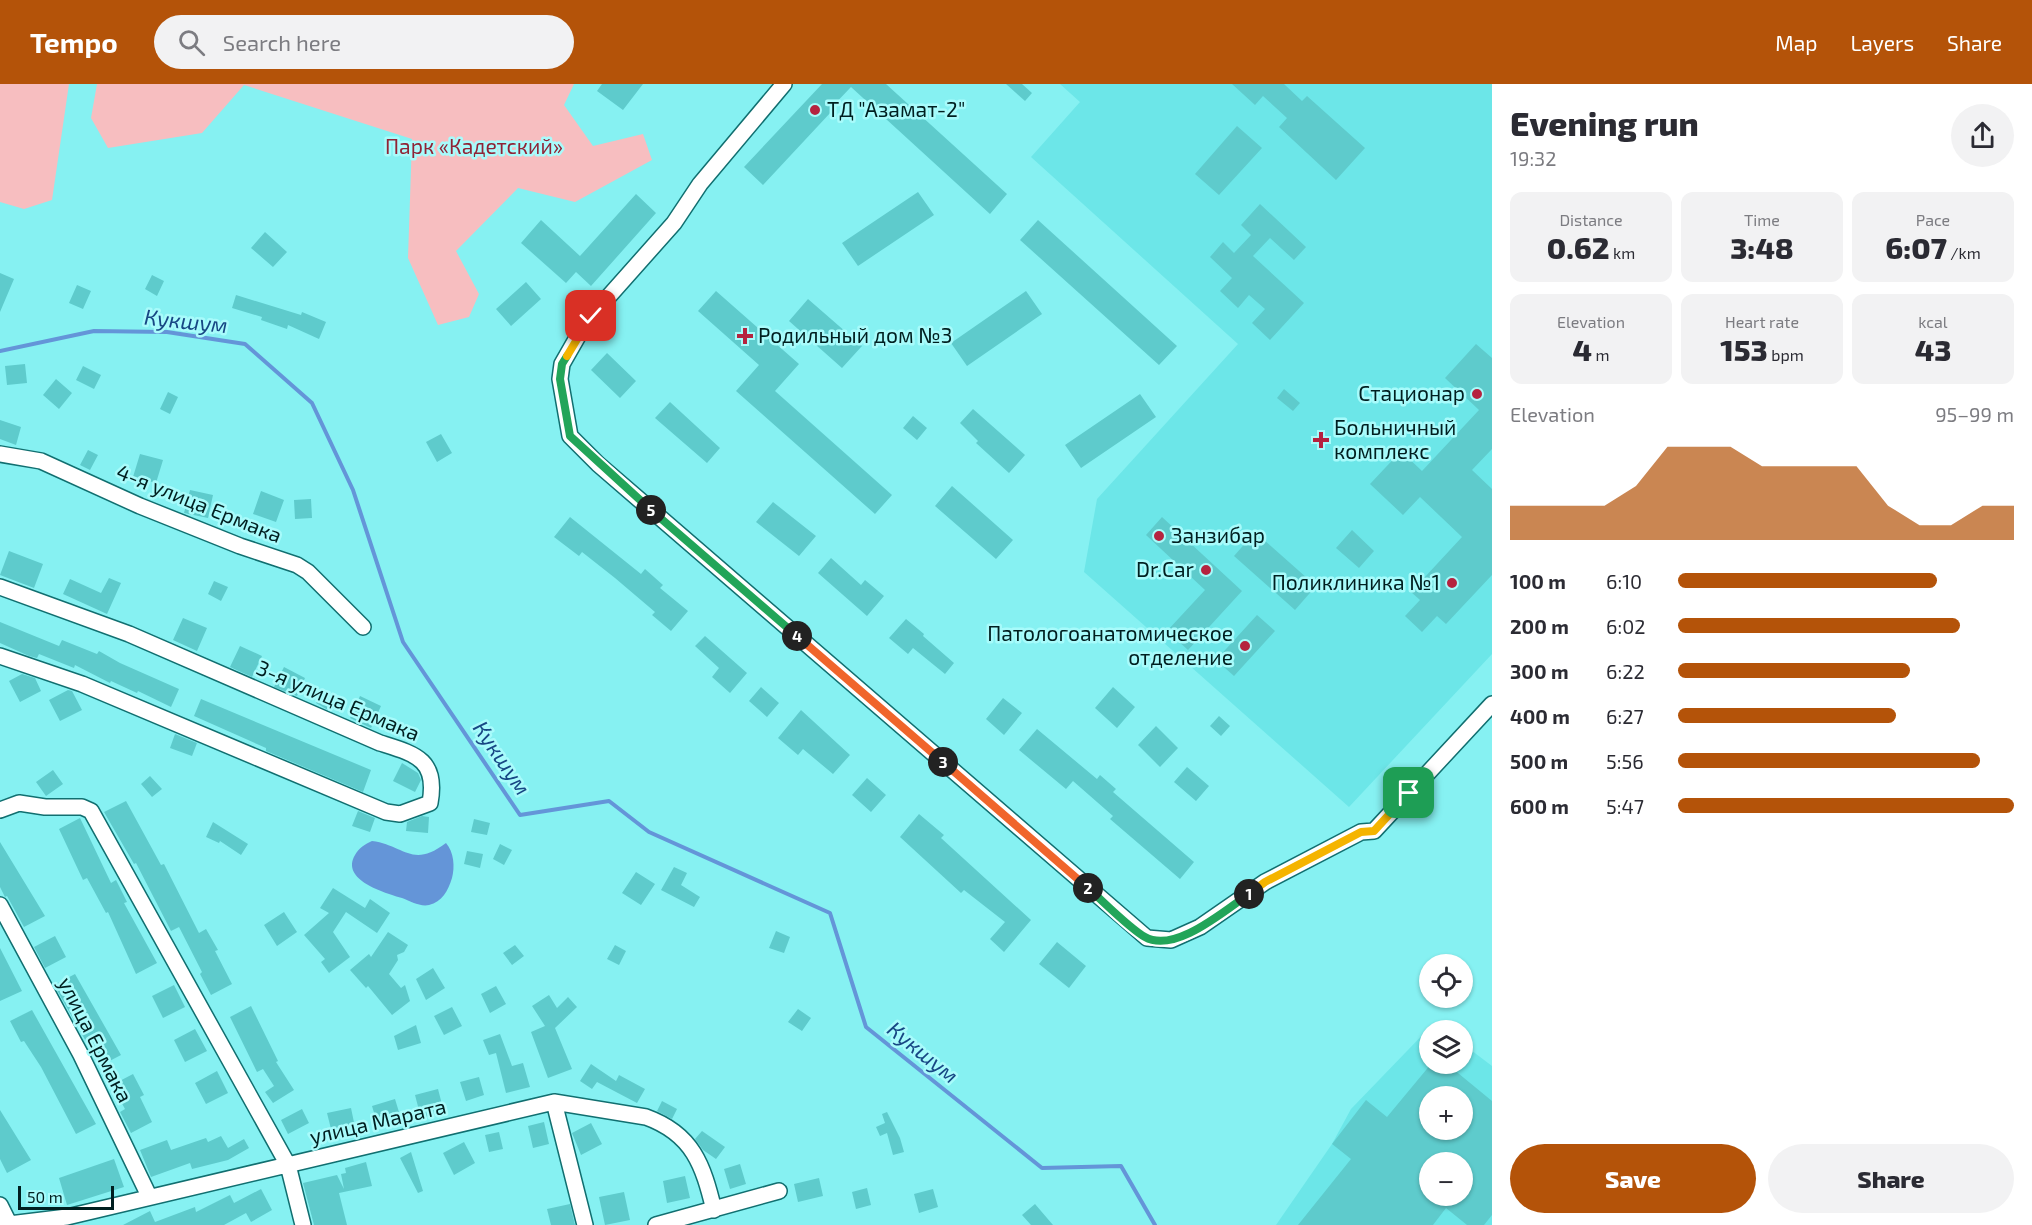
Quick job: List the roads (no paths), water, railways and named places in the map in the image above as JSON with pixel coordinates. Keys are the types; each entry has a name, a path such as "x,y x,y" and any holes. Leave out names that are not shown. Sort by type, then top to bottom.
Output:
{"street":[{"path":"784,84 700,184 675,224 591,316 562,364 560,379 570,436 598,464 1146,938 1171,940 1200,927 1265,882 1361,832 1374,831 1492,704"},
{"name":"4-я улица Ермака","path":"0,454 41,461 140,506 240,546 297,565 308,572 363,627"},
{"name":"3-я улица Ермака","path":"0,587 129,634 380,743 411,753 422,760 430,772 433,785 430,803 400,814 386,812 82,684 0,656"},
{"path":"0,810 20,803 45,807 82,807 91,811 288,1165 303,1225"},
{"name":"улица Ермака","path":"0,905 81,1055 149,1196"},
{"path":"554,1102 585,1225"},
{"name":"улица Марата","path":"7,1224 41,1222 68,1217 554,1102 646,1117 682,1137 696,1154 706,1177 714,1210"},
{"path":"656,1225 779,1191"},
{"path":"0,1205 7,1224"}],"waterway":[{"name":"Кукшум","path":"0,351 94,331 167,332 245,344 312,403 353,490 403,642 520,815 609,801 649,832 830,913 866,1027 1042,1168 1121,1166 1155,1225"}],"place":[{"name":"ТД \"Азамат-2\"","path":"815,110"},
{"name":"Родильный дом №3","path":"745,336"},
{"name":"Стационар","path":"1477,394"},
{"name":"Больничный комплекс","path":"1321,440"},
{"name":"Занзибар","path":"1159,536"},
{"name":"Dr.Car","path":"1206,570"},
{"name":"Поликлиника №1","path":"1452,583"},
{"name":"Патологоанатомическое отделение","path":"1245,646"}],"park label":[{"name":"Парк «Кадетский»","path":"474,147"}]}
